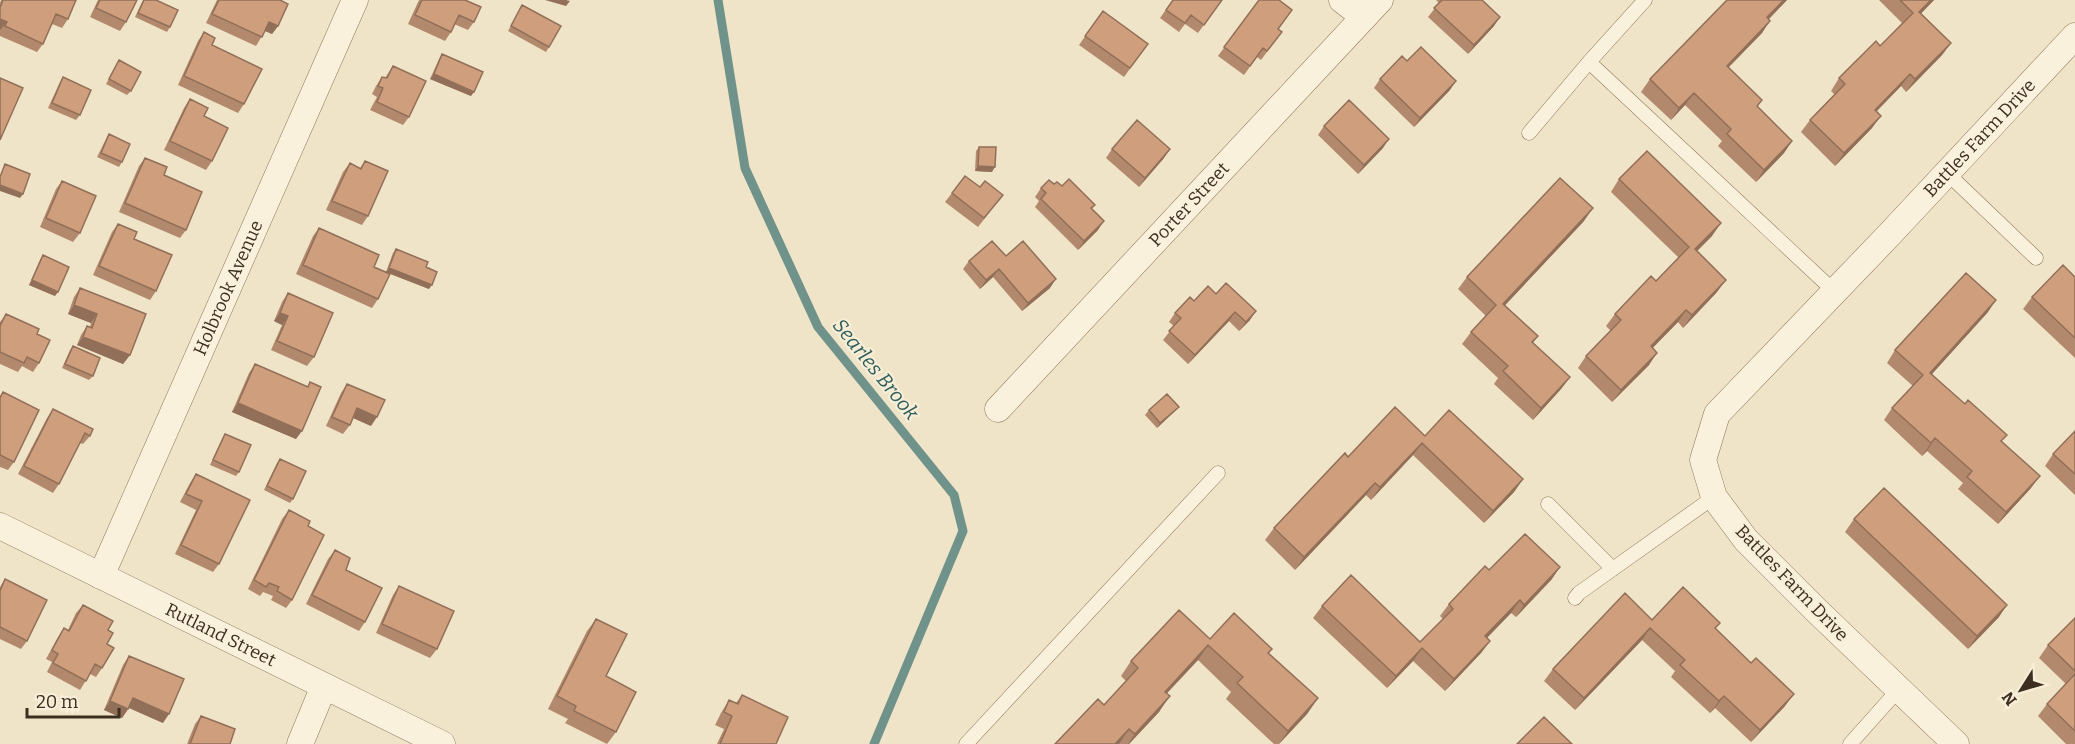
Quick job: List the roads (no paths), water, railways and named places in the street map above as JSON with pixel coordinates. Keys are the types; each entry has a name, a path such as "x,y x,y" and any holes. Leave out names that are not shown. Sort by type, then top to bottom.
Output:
{"street":[{"name":"Holbrook Avenue","path":"100,576 355,0"},
{"path":"1342,0 1372,8"},
{"name":"Porter Street","path":"998,409 1372,8"},
{"name":"Battles Farm Drive","path":"1956,744 1746,540 1714,497 1703,460 1717,414 2075,36"},
{"name":"Rutland Street","path":"0,526 442,744"},
{"path":"300,744 324,686"}],"lane":[{"path":"1529,133 1589,62 1646,0"},
{"path":"1589,62 1835,292"},
{"path":"1947,173 2036,258"},
{"path":"966,744 1218,473"},
{"path":"1575,598 1714,497"},
{"path":"1548,504 1613,569"},
{"path":"1850,744 1899,690"}],"waterway":[{"name":"Searles Brook","path":"718,0 745,168 818,327 954,495 963,531 874,744"}]}
